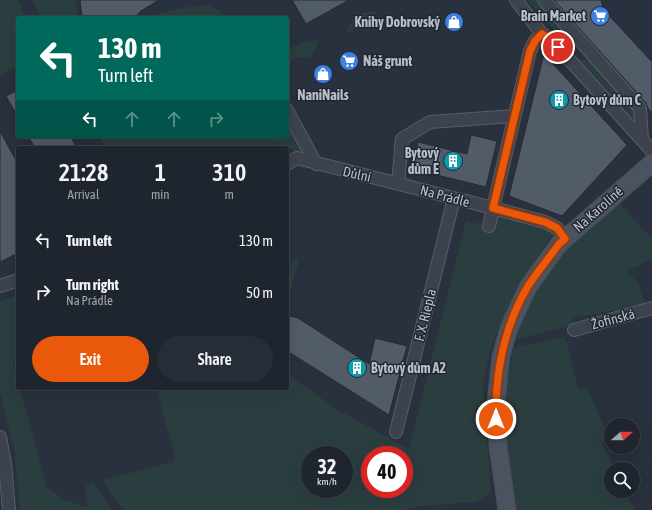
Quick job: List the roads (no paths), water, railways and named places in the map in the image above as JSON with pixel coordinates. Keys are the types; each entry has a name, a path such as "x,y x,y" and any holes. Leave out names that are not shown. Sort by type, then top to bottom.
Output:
{"street":[{"path":"516,0 542,34 549,38 567,57 652,151"},
{"path":"544,0 640,108 642,140"},
{"path":"489,226 530,51 535,41 542,34"},
{"path":"289,114 316,164"},
{"path":"398,183 402,138 414,130 430,122 514,116"},
{"name":"Důlní","path":"289,163 297,158 316,164 398,183"},
{"name":"Na Karolíně","path":"507,510 498,446 496,386 501,356 509,328 528,286 559,244 652,163"},
{"name":"Na Prádle","path":"398,183 545,222 557,228 565,239"},
{"name":"F. X. Riepla","path":"396,432 454,198"},
{"path":"0,286 16,281"},
{"name":"Žofinská","path":"574,330 652,308"},
{"path":"0,437 5,464 9,510"}],"place":[{"name":"Brain Market","path":"600,16"},
{"name":"Knihy Dobrovský","path":"454,22"},
{"name":"Náš grunt","path":"349,61"},
{"name":"NaniNails","path":"323,74"},
{"name":"Bytový dům C","path":"559,100"},
{"name":"Bytový dům E","path":"453,161"},
{"name":"Bytový dům A2","path":"357,368"}]}
